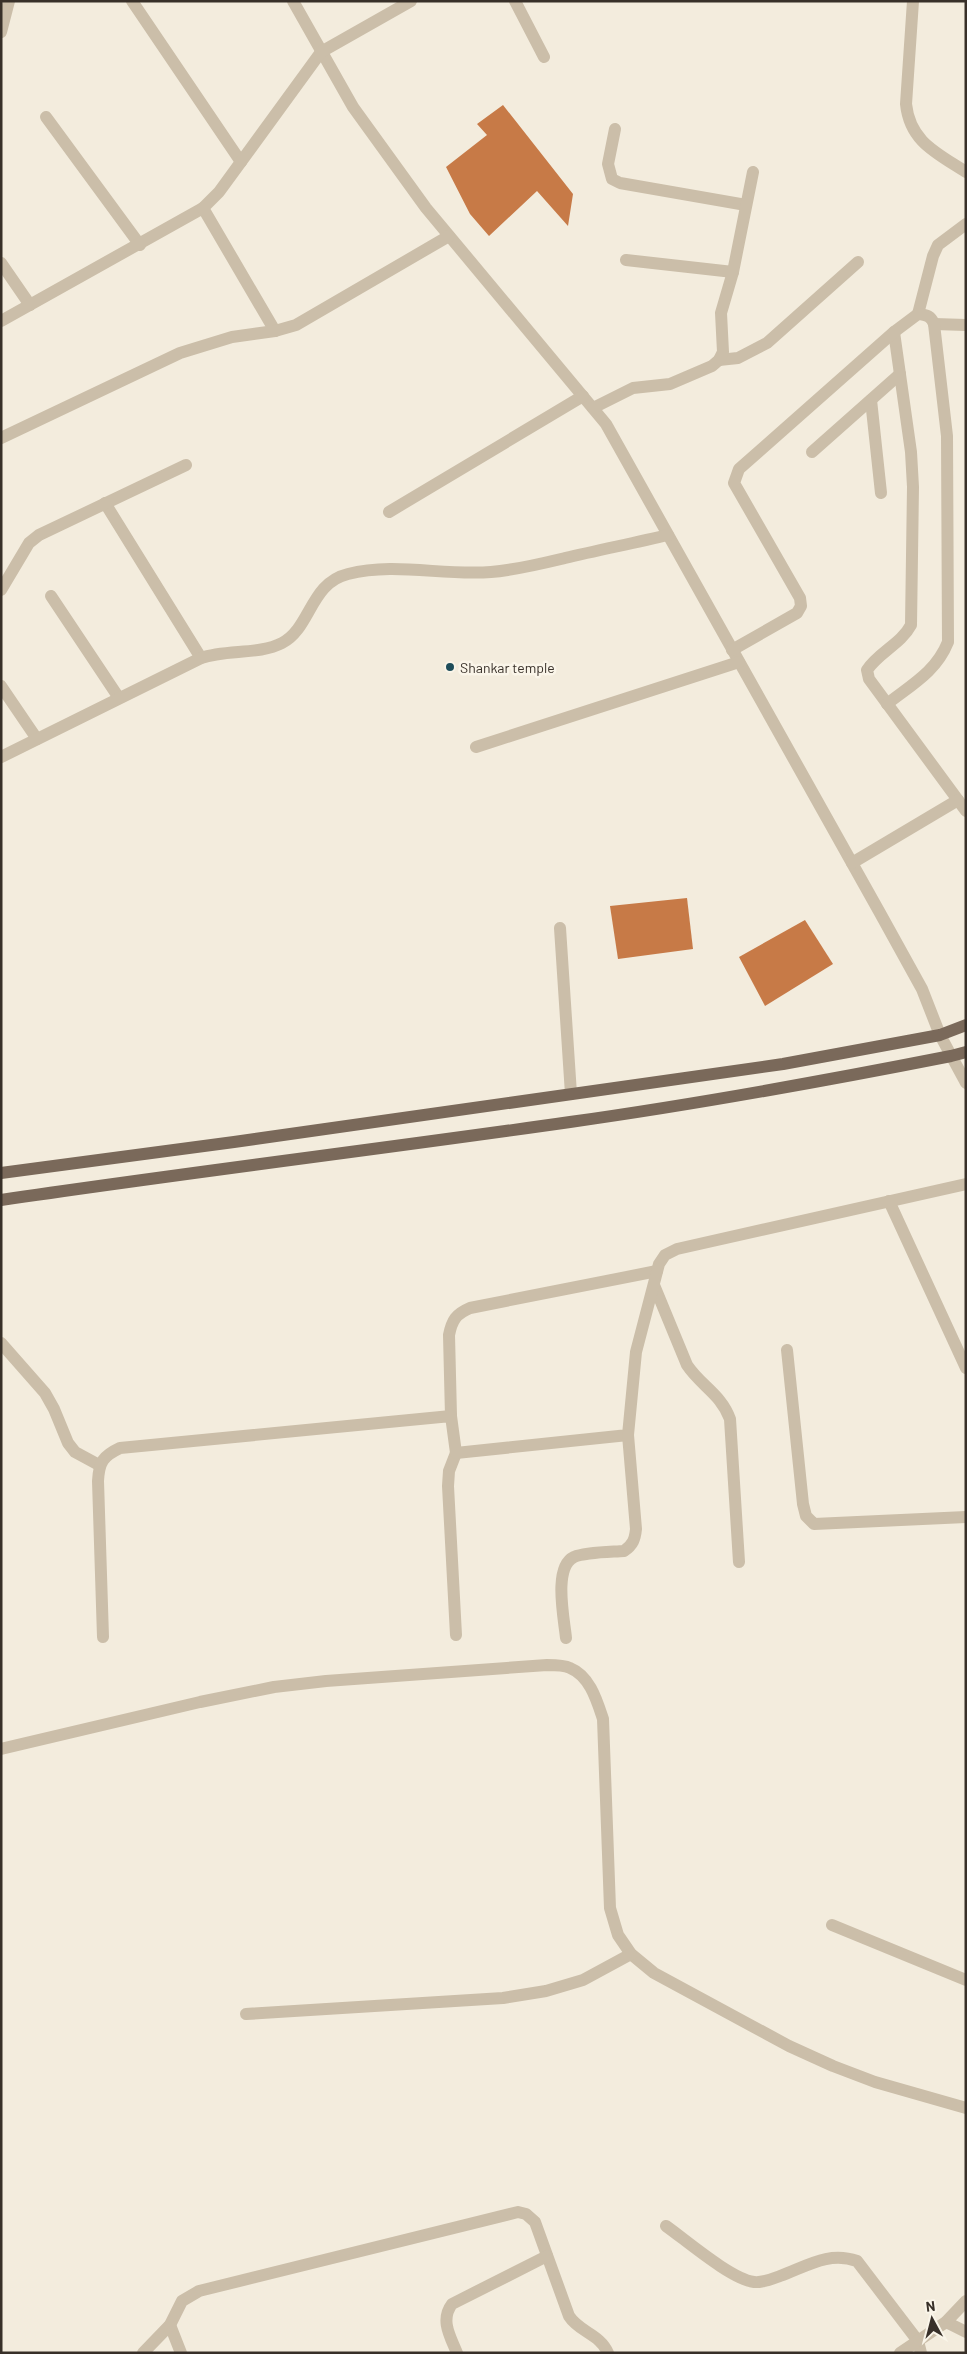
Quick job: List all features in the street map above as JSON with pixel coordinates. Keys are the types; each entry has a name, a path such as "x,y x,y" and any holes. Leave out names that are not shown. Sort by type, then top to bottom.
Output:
{"main road":[{"path":"1,1172 783,1064 940,1035 966,1025"},
{"path":"1,1200 572,1122 813,1083 966,1052"}],"street":[{"path":"2,25 9,1"},
{"path":"132,1 241,162"},
{"path":"293,1 353,107 426,208 606,424 922,989 940,1035 966,1083"},
{"path":"1,321 140,245 203,208 219,192 321,52 411,1"},
{"path":"515,1 544,57"},
{"path":"913,1 906,104 908,118 913,131 923,144 966,172"},
{"path":"46,117 140,245"},
{"path":"615,129 608,164 612,178 620,183 746,205"},
{"path":"593,408 633,388 670,384 712,366 719,360 723,352 721,313 733,272 753,172"},
{"path":"203,208 275,331"},
{"path":"732,650 797,613 801,606 800,598 734,483 735,476 739,469 894,332 918,314 933,256 938,245 966,224"},
{"path":"1,438 180,353 232,337 275,331 296,325 449,236"},
{"path":"626,260 733,272"},
{"path":"719,360 738,358 766,343 858,262"},
{"path":"1,263 30,305"},
{"path":"887,704 932,669 942,657 948,642 947,436 934,324 931,318 918,314"},
{"path":"934,324 966,325"},
{"path":"894,332 911,452 913,487 911,625 906,635 872,662 867,670 869,679 966,811"},
{"path":"812,452 900,374"},
{"path":"389,512 583,396"},
{"path":"871,400 880,493"},
{"path":"1,590 29,543 39,535 186,465"},
{"path":"105,504 201,658"},
{"path":"1,757 201,658 215,653 264,648 282,643 293,634 317,595 330,582 345,574 372,569 468,573 500,571 668,535"},
{"path":"51,596 119,698"},
{"path":"476,747 739,662"},
{"path":"1,686 37,739"},
{"path":"852,863 958,800"},
{"path":"560,928 571,1094"},
{"path":"566,1638 561,1581 562,1570 566,1562 575,1556 624,1551 630,1548 634,1540 636,1530 628,1435 636,1352 657,1271 665,1255 677,1249 966,1184"},
{"path":"889,1201 966,1368"},
{"path":"456,1635 448,1486 449,1471 456,1453 451,1416 449,1335 452,1322 458,1313 470,1308 657,1271"},
{"path":"654,1285 687,1365 694,1376 719,1397 730,1419 739,1562"},
{"path":"1,1343 45,1393 68,1443 76,1452 99,1465"},
{"path":"787,1350 803,1504 806,1516 814,1524 966,1517"},
{"path":"103,1637 99,1465 106,1455 120,1448 451,1416"},
{"path":"456,1453 628,1435"},
{"path":"1,1748 200,1702 274,1688 326,1681 547,1665 570,1667 583,1677 595,1696 603,1719 610,1908 618,1935 631,1954 654,1973 789,2046 875,2082 966,2108"},
{"path":"832,1925 966,1980"},
{"path":"246,2014 503,1998 546,1991 583,1980 631,1954"},
{"path":"143,2353 170,2325 182,2301 199,2291 518,2212 526,2214 535,2222 568,2316 574,2324 602,2342 608,2353"},
{"path":"666,2226 740,2278 756,2282 769,2281 829,2257 844,2256 857,2260 919,2347"},
{"path":"457,2353 445,2322 446,2312 452,2304 547,2256"},
{"path":"900,2353 919,2347 966,2301"},
{"path":"946,2322 966,2332"},
{"path":"170,2325 181,2353"}],"building":[{"path":"503,105 573,194 568,226 537,191 489,236 470,214 446,167 487,135 477,124"},
{"path":"687,898 693,949 618,959 610,906"},
{"path":"805,920 833,964 765,1006 739,957"}],"place":[{"name":"Shankar temple","path":"450,667"}]}
